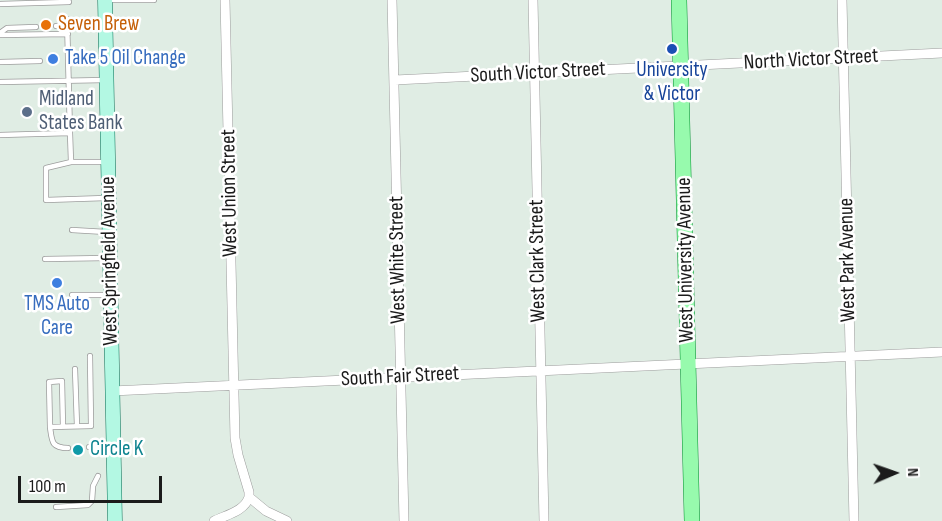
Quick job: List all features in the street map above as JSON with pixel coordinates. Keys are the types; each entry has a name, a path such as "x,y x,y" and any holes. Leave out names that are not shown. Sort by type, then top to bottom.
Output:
{"main road":[{"name":"West Springfield Avenue","path":"104,0 115,521"},
{"name":"West University Avenue","path":"679,0 692,521"}],"street":[{"name":"West Union Street","path":"225,0 235,438 249,497"},
{"name":"West White Street","path":"392,0 404,521"},
{"name":"West Clark Street","path":"533,0 544,521"},
{"name":"West Park Avenue","path":"842,0 854,521"},
{"name":"North Victor Street","path":"681,66 942,53"},
{"name":"South Victor Street","path":"395,80 681,66"},
{"name":"South Fair Street","path":"112,391 942,352"},
{"path":"214,521 242,508 247,504 249,497 266,511 287,521"}],"lane":[{"path":"104,0 154,0"},
{"path":"0,4 69,2"},
{"path":"68,19 70,162"},
{"path":"56,26 68,26"},
{"path":"0,34 7,28 36,27"},
{"path":"0,34 68,34"},
{"path":"0,62 40,61"},
{"path":"0,82 106,80"},
{"path":"0,135 70,133"},
{"path":"107,161 70,162 46,168 46,200 108,198"},
{"path":"72,230 109,232"},
{"path":"45,259 110,258"},
{"path":"72,295 110,295"},
{"path":"50,427 91,426 90,356"},
{"path":"75,369 77,426"},
{"path":"63,427 62,381 49,382 52,440 55,446 68,448"},
{"path":"89,447 98,448"},
{"path":"56,507 88,505 92,501 93,486 98,476"}],"place":[{"name":"Seven Brew","path":"46,25"},
{"name":"University & Victor","path":"672,49"},
{"name":"Take 5 Oil Change","path":"53,59"},
{"name":"Midland States Bank","path":"27,112"},
{"name":"TMS Auto Care","path":"57,283"},
{"name":"Circle K","path":"78,450"}]}
